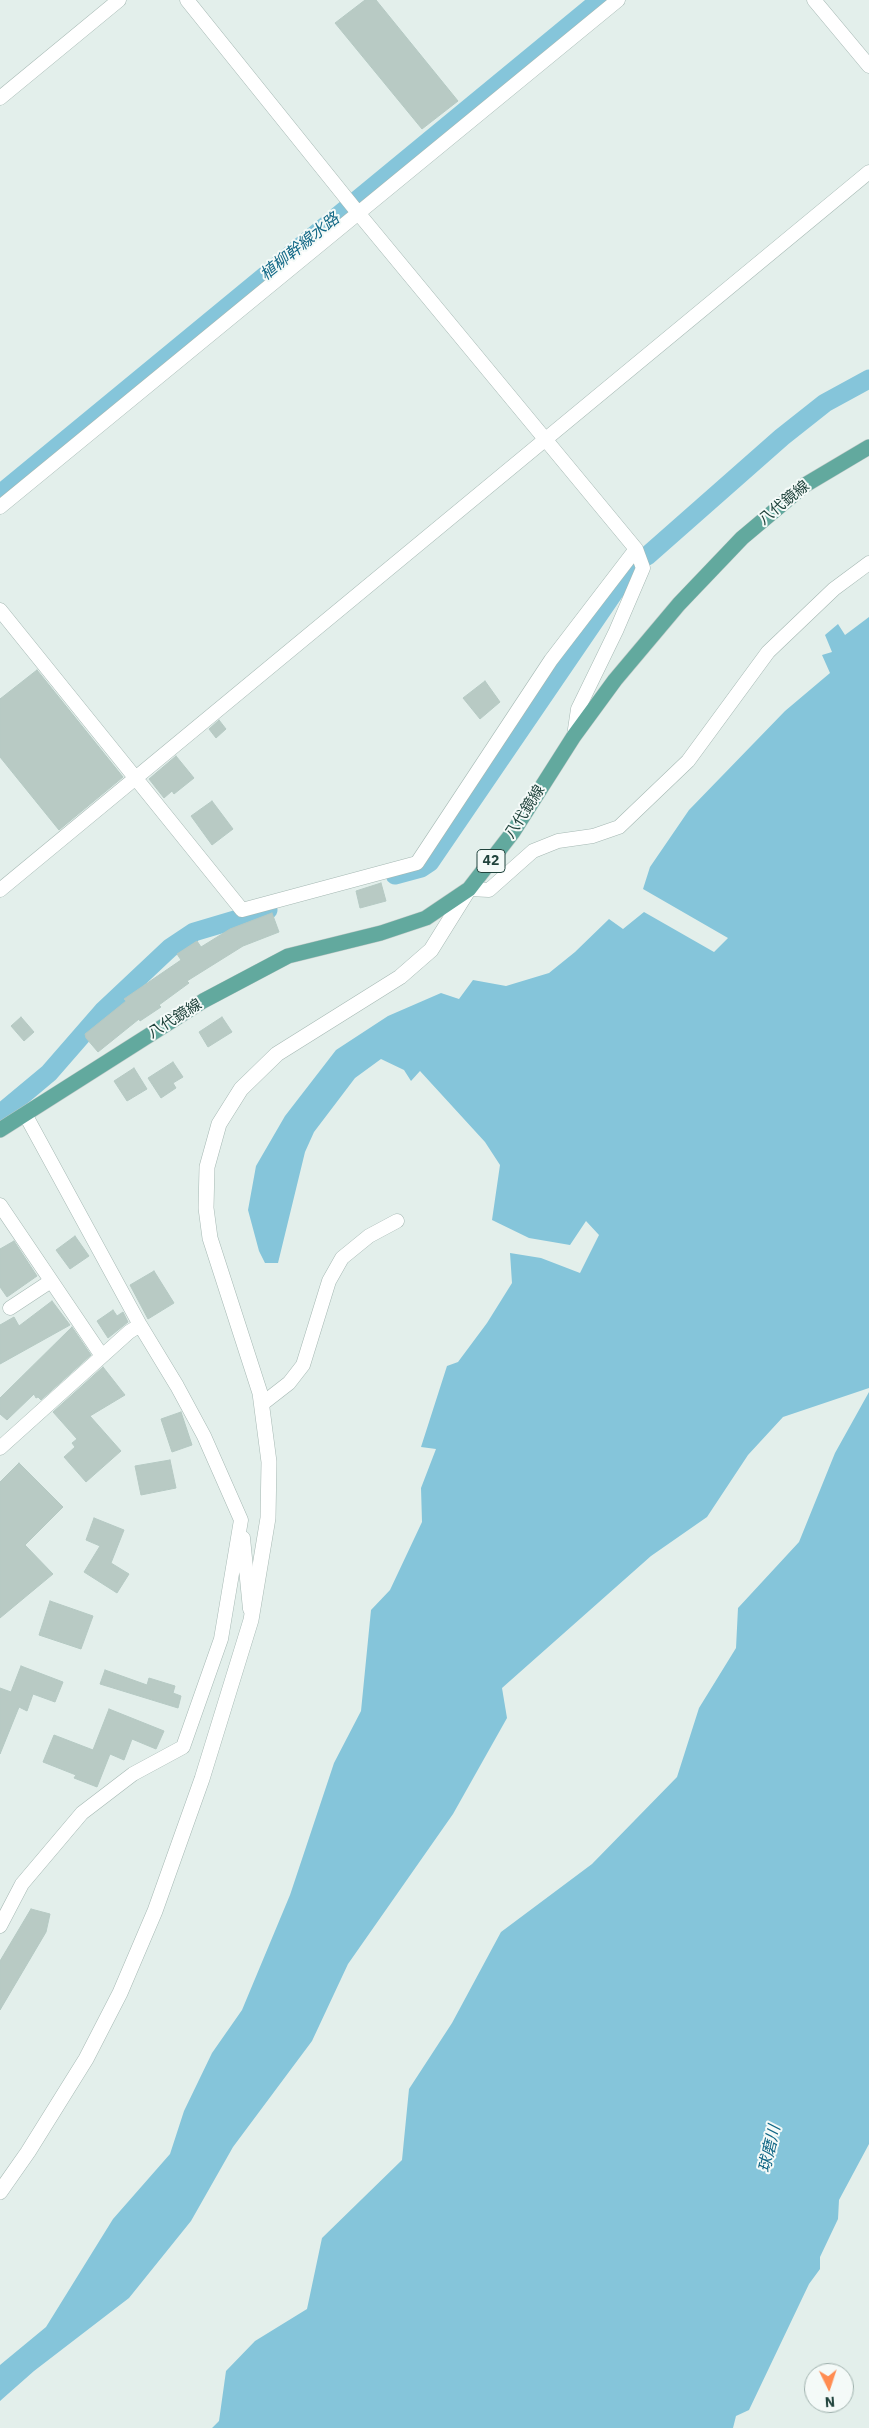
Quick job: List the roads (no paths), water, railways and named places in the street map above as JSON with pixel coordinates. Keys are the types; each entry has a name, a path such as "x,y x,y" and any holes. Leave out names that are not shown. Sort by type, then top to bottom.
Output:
{"main road":[{"name":"八代鏡線","path":"0,1130 203,1001 288,956 381,933 426,918 469,889 513,832 574,736 615,680 679,604 742,538 805,485 869,446"}],"street":[{"path":"0,98 119,0"},
{"path":"187,0 355,209 636,549 643,568 616,631 578,709 574,736"},
{"path":"0,506 355,209 618,0"},
{"path":"814,0 869,66"},
{"path":"0,890 869,172"},
{"path":"0,610 242,910 417,863 551,660 636,549"},
{"path":"0,2192 28,2152 86,2059 120,1993 155,1911 202,1779 251,1620 268,1518 269,1462 262,1404 210,1238 206,1208 207,1166 219,1124 241,1089 277,1054 400,977 431,950 469,889 489,890 533,851 558,841 593,836 619,826 688,761 768,652 834,589 869,563"},
{"path":"25,1114 140,1324 178,1386 204,1436 241,1520 251,1620"},
{"path":"0,1205 102,1356"},
{"path":"262,1404 289,1383 303,1365 329,1281 342,1258 369,1236 397,1220"},
{"path":"10,1308 51,1281"},
{"path":"0,1448 140,1324"},
{"path":"0,1926 22,1884 82,1813 133,1774 183,1747 221,1639 241,1520"}],"water":[{"path":"869,617 869,1388 783,1417 748,1455 707,1517 651,1556 502,1688 507,1718 453,1814 348,1964 312,2041 233,2147 191,2221 129,2298 34,2371 0,2401 0,2365 46,2327 113,2219 170,2154 184,2111 212,2053 242,2010 290,1895 334,1763 361,1711 371,1610 390,1590 422,1522 421,1488 436,1449 421,1447 447,1366 458,1362 487,1323 512,1283 510,1253 541,1258 580,1273 599,1235 586,1221 570,1245 529,1238 492,1220 500,1165 485,1142 420,1071 411,1081 404,1070 381,1059 355,1078 314,1132 305,1152 278,1263 265,1263 259,1251 248,1210 256,1166 285,1116 336,1050 388,1016 441,993 459,999 473,980 506,986 549,973 575,952 609,919 623,929 644,912 714,952 728,938 643,889 650,867 689,810 785,711 830,673 822,655 832,652 825,635 838,624 845,635"},
{"name":"球磨川","path":"869,1392 869,2144 839,2200 838,2219 820,2257 820,2269 809,2284 749,2410 736,2416 733,2428 212,2428 219,2421 226,2371 255,2341 307,2309 322,2238 402,2160 409,2089 452,2023 501,1932 592,1864 677,1777 699,1708 736,1648 738,1608 799,1542 835,1453"}],"waterway":[{"name":"植柳幹線水路","path":"0,494 600,0"},
{"path":"647,556 782,437 825,403 869,379"},
{"path":"395,875 421,868 430,862 615,591 637,565"},
{"path":"0,1114 49,1073 103,1011 170,948 194,932 268,910"}]}
